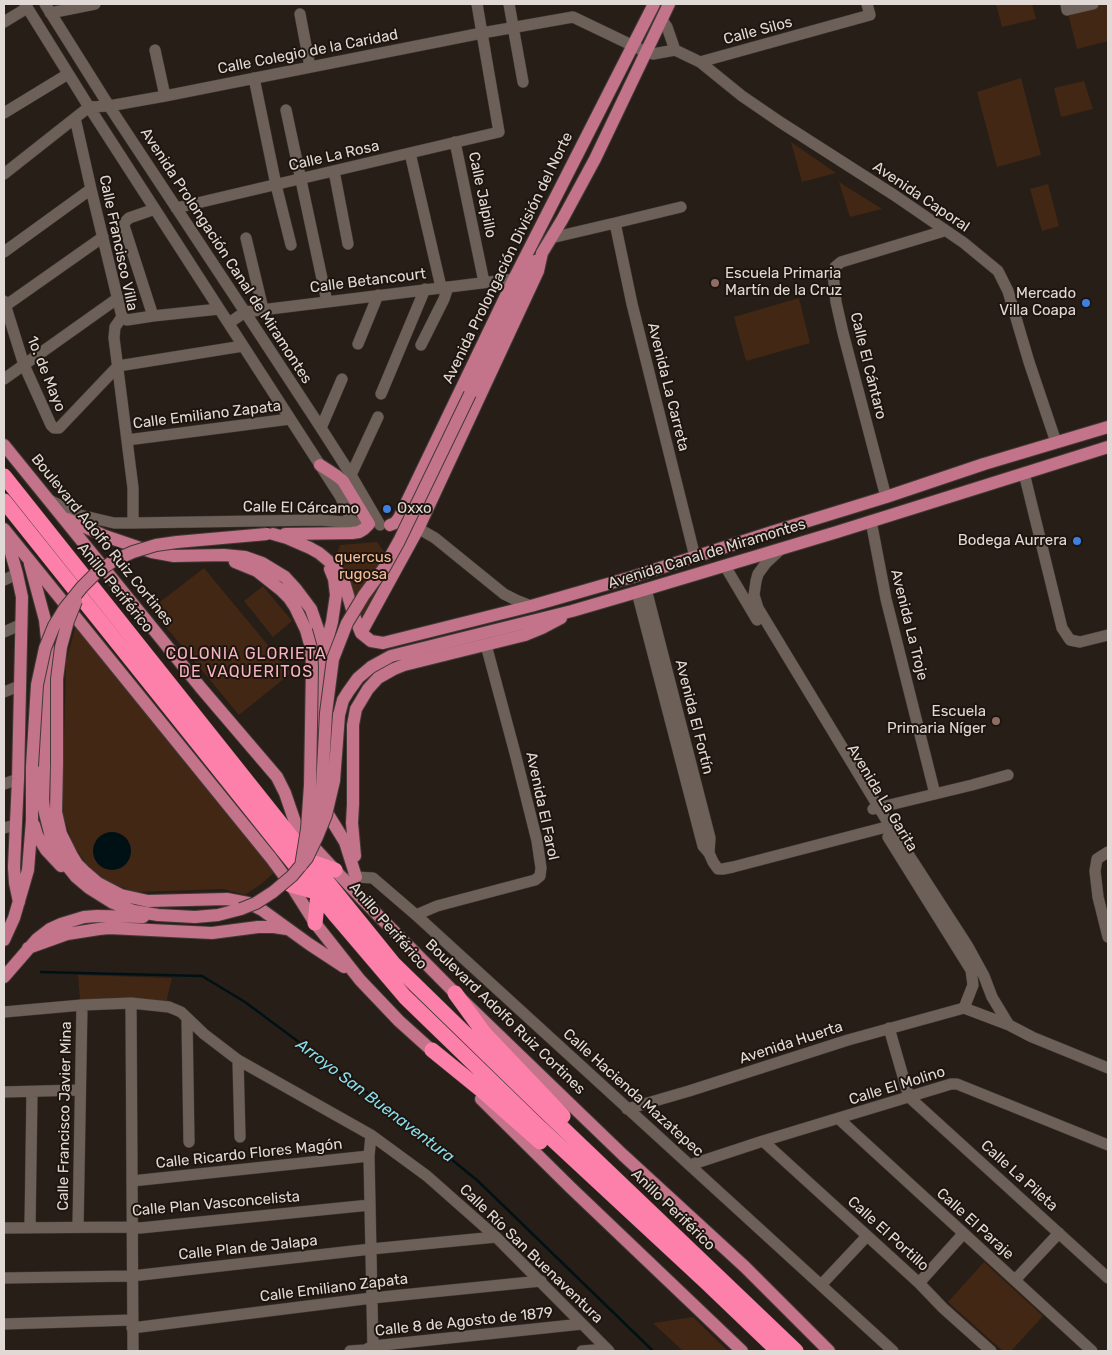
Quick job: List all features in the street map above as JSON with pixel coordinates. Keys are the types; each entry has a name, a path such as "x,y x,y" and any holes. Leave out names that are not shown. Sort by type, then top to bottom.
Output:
{"highway":[{"name":"Anillo Periférico","path":"4,476 306,864 393,963 548,1116 796,1351"},
{"name":"Anillo Periférico","path":"4,502 317,893 405,996 537,1125 707,1282 778,1351"},
{"path":"308,843 306,864 345,876"},
{"path":"291,885 317,893 315,923"},
{"path":"455,993 484,1032 554,1106 629,1193"},
{"path":"432,1050 548,1148 580,1165"}],"main road":[{"path":"653,6 661,6 665,12"},
{"name":"Avenida Prolongación División del Norte","path":"380,525 394,523 407,503 514,278 653,6"},
{"name":"Avenida Prolongación División del Norte","path":"361,632 418,529 538,271 542,253 597,155 665,12"},
{"path":"583,144 584,149 590,150 597,155"},
{"path":"308,843 322,787 326,713 332,659 346,623 384,568 399,541 530,267 542,253"},
{"name":"Avenida Canal de Miramontes","path":"361,632 370,641 383,642 532,606 632,577 984,464 1108,427"},
{"name":"Boulevard Adolfo Ruiz Cortines","path":"4,445 201,688 277,778 285,793 296,825 308,843 345,876 361,898 455,993 623,1155 745,1267 829,1351"},
{"name":"Avenida Canal de Miramontes","path":"176,916 218,914 249,906 273,892 306,864 329,804 336,769 339,715 344,700 353,684 364,672 384,659 572,611 641,591 1108,447"},
{"path":"4,940 14,918 28,870 32,820 32,766 37,685 45,648 54,626 65,608 97,572 115,560 133,552 177,542 270,534 352,533 380,525 343,481 317,460"},
{"path":"407,503 412,511 425,514"},
{"path":"62,516 105,536 152,552 174,556 224,554 254,560 271,567 285,577 301,596 314,617 320,635 322,656 318,777 325,806 348,851 345,876"},
{"path":"4,531 29,559 271,858 315,923 360,980 399,1021 432,1050 577,1193 742,1351"},
{"path":"4,531 22,597 18,779 9,827 19,902"},
{"path":"270,534 300,543 319,553 331,563 341,576 349,594 353,613 361,632"},
{"path":"319,553 334,578 336,595 332,622 322,656"},
{"path":"202,555 249,567 265,576 289,598 306,630 311,648 312,667 308,843"},
{"path":"29,559 45,620 48,648 44,809 48,829 55,846 70,870 82,883"},
{"path":"82,587 68,621 61,647 57,679 56,812 61,834 77,864 98,883 121,895 148,901 227,899 248,903 262,910 309,944 340,963 360,980"},
{"path":"345,876 354,804 353,725 356,709 372,683 404,665 534,632 572,611"},
{"path":"32,820 46,850 60,865 82,883 122,907 146,913 176,916"},
{"path":"6,971 37,939 50,929 72,920 97,916 130,918 176,916"},
{"path":"28,948 66,934 104,928 212,933 266,926 289,930"}],"street":[{"path":"48,8 95,4"},
{"path":"477,4 482,33"},
{"path":"509,4 523,82"},
{"name":"Calle Silos","path":"700,62 870,15 867,4"},
{"path":"1066,4 1067,10 1092,4"},
{"path":"4,22 26,6 340,496 353,523"},
{"name":"Avenida Prolongación Canal de Miramontes","path":"48,8 109,106 351,475 380,525"},
{"path":"646,52 653,54 674,50 667,27 665,12"},
{"path":"300,14 310,67"},
{"name":"Calle Colegio de la Caridad","path":"89,107 109,106 165,96 482,33 573,17 646,52"},
{"name":"Calle La Rosa","path":"176,208 499,132 482,33"},
{"path":"155,50 165,96"},
{"name":"Avenida Caporal","path":"674,50 700,62 742,96 894,195 986,260 998,271 1008,290 1028,362 1056,442"},
{"path":"5,109 68,74"},
{"path":"254,78 276,185 291,245"},
{"path":"4,174 89,107"},
{"path":"286,110 327,302"},
{"name":"Calle Francisco Villa","path":"75,118 90,189 122,317 115,327 114,338 133,488 134,524"},
{"name":"Calle Jalpillo","path":"456,142 484,282"},
{"path":"410,153 445,287 444,299 421,345"},
{"path":"334,171 348,244"},
{"path":"4,252 90,189"},
{"path":"551,238 681,207"},
{"path":"153,316 124,226 129,218 155,209"},
{"name":"Avenida La Carreta","path":"615,223 632,304 695,557"},
{"name":"Calle El Cántaro","path":"886,497 843,333 836,302 833,274 835,267 841,262 944,231"},
{"path":"4,304 103,237"},
{"path":"246,238 263,309"},
{"name":"Calle Betancourt","path":"229,323 245,312 263,309 514,278"},
{"path":"381,394 425,289"},
{"path":"358,344 378,295"},
{"path":"4,379 118,298"},
{"name":"1o. de Mayo","path":"4,304 24,365 50,425 54,428 59,428 118,366"},
{"path":"122,317 127,320 219,309"},
{"path":"118,366 243,346"},
{"path":"320,428 342,379"},
{"path":"351,475 378,417"},
{"name":"Calle Emiliano Zapata","path":"127,440 290,419"},
{"path":"317,460 331,445"},
{"path":"1024,473 1062,628 1070,640 1080,642 1108,635"},
{"name":"Calle El Cárcamo","path":"49,501 91,519 114,523 319,520 405,526 418,529 435,538 504,594 532,606"},
{"name":"Avenida La Troje","path":"871,521 886,599 935,794"},
{"name":"Avenida La Garita","path":"781,549 758,574 754,588 755,601 759,612 875,809"},
{"name":"Avenida La Garita","path":"725,566 887,828 971,970 973,986 964,1008"},
{"path":"4,580 17,574"},
{"name":"Avenida El Fortín","path":"641,591 703,846 718,869 887,828"},
{"path":"4,632 22,624"},
{"name":"Avenida El Farol","path":"416,914 437,906 535,880 540,876 541,868 537,841 516,753 486,645"},
{"path":"4,692 19,686"},
{"path":"875,809 1008,774"},
{"path":"4,784 18,779"},
{"name":"Avenida La Garita","path":"887,828 967,945 984,976 992,997 1009,1025"},
{"path":"1108,852 1097,859 1094,871 1108,937"},
{"name":"Calle Hacienda Mazatepec","path":"345,876 373,878 416,914 893,1351"},
{"path":"131,1004 133,1351"},
{"name":"Calle Río San Buenaventura","path":"4,1012 82,1005 131,1004 170,1007 181,1012 219,1046 238,1060 371,1135 427,1176 496,1237 608,1350"},
{"name":"Calle Francisco Javier Mina","path":"78,1227 82,1005"},
{"path":"964,1008 1009,1025 1032,1037 1108,1068"},
{"name":"Avenida Huerta","path":"627,1108 690,1091 889,1028 964,1008"},
{"path":"187,1019 189,1142"},
{"path":"889,1028 909,1097"},
{"path":"238,1060 240,1137"},
{"name":"Calle El Molino","path":"690,1165 945,1085 957,1084 1108,1145"},
{"path":"4,1092 80,1090"},
{"path":"30,1227 32,1092"},
{"name":"Calle La Pileta","path":"909,1097 1108,1278"},
{"name":"Calle El Paraje","path":"839,1119 1092,1351"},
{"path":"371,1135 369,1156 373,1349"},
{"name":"Calle El Portillo","path":"763,1141 919,1283 942,1308 991,1351"},
{"name":"Calle Ricardo Flores Magón","path":"132,1181 369,1156"},
{"name":"Calle Plan Vasconcelista","path":"4,1228 140,1228 370,1205"},
{"path":"1015,1280 1059,1233"},
{"path":"919,1283 963,1234"},
{"path":"821,1286 867,1236"},
{"name":"Calle Plan de Jalapa","path":"4,1278 132,1276 496,1237"},
{"name":"Calle Emiliano Zapata","path":"132,1324 541,1281"},
{"path":"4,1324 132,1324"},
{"name":"Calle 8 de Agosto de 1879","path":"350,1351 582,1324"},
{"path":"582,1351 608,1350"}],"green space":[{"path":"996,4 1032,4 1036,19 1002,27"},
{"path":"1093,4 1107,4 1108,41 1077,49 1067,10"},
{"path":"1021,78 1041,155 997,167 977,92"},
{"path":"1084,81 1093,109 1061,117 1054,88"},
{"path":"791,142 836,173 802,182"},
{"path":"839,182 882,209 850,217"},
{"path":"1048,184 1059,226 1042,231 1030,189"},
{"path":"799,298 810,343 746,361 734,317"},
{"name":"quercus rugosa","path":"377,542 391,562 364,619 357,614 334,561 340,545"},
{"path":"204,568 291,673 239,715 151,609"},
{"path":"263,586 292,621 273,637 244,601"},
{"path":"76,625 275,872 245,895 224,889 135,892 108,882 87,865 73,844 62,812 66,661"},
{"path":"78,975 172,978 166,1003 80,1000"},
{"path":"984,1262 1043,1316 1011,1351 1003,1351 948,1302"},
{"path":"693,1317 728,1351 683,1351 653,1323"}],"shaded area":[{"path":"112,832 125,838 131,851 125,864 112,870 99,864 93,851 99,838"}],"waterway":[{"name":"Arroyo San Buenaventura","path":"41,972 202,976 245,1002 397,1115 478,1181 653,1351"}],"place":[{"name":"Escuela Primaria Martín de la Cruz","path":"715,283"},
{"name":"Mercado Villa Coapa","path":"1086,303"},
{"name":"Oxxo","path":"387,509"},
{"name":"Bodega Aurrera","path":"1077,541"},
{"name":"Escuela Primaria Níger","path":"996,721"}],"district":[{"name":"COLONIA GLORIETA DE VAQUERITOS","path":"246,663"}]}
